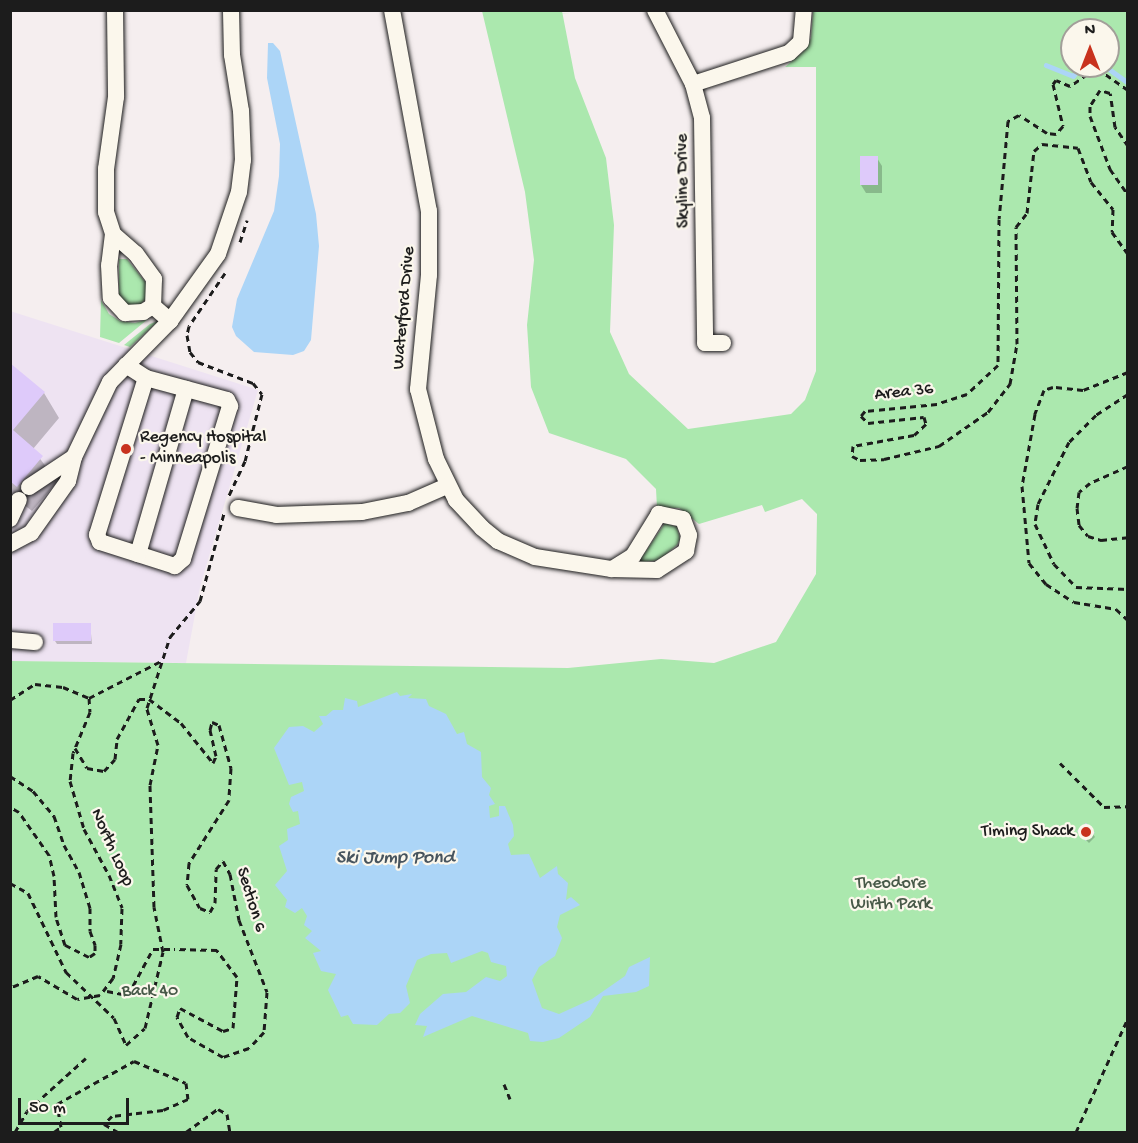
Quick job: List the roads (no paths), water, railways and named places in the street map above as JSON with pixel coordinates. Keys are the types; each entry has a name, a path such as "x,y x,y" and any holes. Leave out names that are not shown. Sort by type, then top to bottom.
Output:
{"street":[{"path":"115,10 116,97 105,193 113,234 109,265 111,298 125,313 143,312 153,306"},
{"path":"10,544 31,533 53,506 68,481 74,457 99,399 126,365 170,321 214,261 239,192 243,134 231,55 231,10"},
{"name":"Waterford Drive","path":"392,10 430,227 418,388 429,440 447,486 482,528 516,550 564,563 646,572 668,566 686,551 689,542 683,519 659,514 633,556 612,568"},
{"name":"Skyline Drive","path":"655,10 693,84 704,135 705,343 723,343"},
{"path":"693,84 789,53 801,42 804,10"},
{"path":"113,234 136,254 154,279 153,306"},
{"path":"153,306 170,321"},
{"path":"126,365 146,378 227,400 230,406 183,559 175,566 100,542 98,535 146,378"},
{"path":"138,554 186,388"},
{"path":"10,519 24,494 74,457"},
{"path":"231,504 276,515 362,512 408,503 447,486"},
{"path":"10,640 35,642"}],"water":[{"path":"268,43 273,43 280,51 316,214 319,246 311,340 304,351 293,355 254,352 236,336 232,327 237,299 274,211 279,176 280,144 267,78"},
{"name":"Ski Jump Pond","path":"397,692 400,696 412,694 408,698 426,699 429,706 446,714 457,734 464,732 467,744 481,752 482,777 491,788 489,795 495,804 489,806 490,818 499,816 499,806 505,806 513,825 514,836 508,844 511,855 529,854 540,878 557,866 558,874 568,883 566,900 571,897 580,905 560,915 557,927 562,938 555,956 539,967 532,980 542,1008 559,1014 592,999 625,976 629,967 650,957 649,986 636,992 603,996 590,1017 559,1038 543,1042 530,1041 528,1033 472,1016 423,1037 427,1026 415,1025 420,1014 443,994 466,992 486,977 500,981 507,976 506,966 491,962 488,953 482,951 451,963 447,953 431,954 417,960 406,986 410,1003 400,1013 389,1014 377,1025 353,1024 348,1015 341,1017 328,990 336,974 321,971 313,953 321,951 305,938 312,931 304,925 307,916 302,908 295,913 285,907 287,900 275,885 287,871 279,846 288,840 287,829 300,824 298,811 293,812 289,804 291,797 304,791 302,782 289,785 274,748 289,727 303,726 314,732 323,724 319,716 326,716 333,710 343,710 345,698 357,701 358,707"}],"waterway":[{"path":"1046,65 1060,71"},
{"path":"1120,77 1128,83"}],"place":[{"name":"Regency Hospital - Minneapolis","path":"126,449"},
{"name":"Timing Shack","path":"1086,832"}],"park label":[{"name":"Theodore Wirth Park","path":"891,895"},
{"name":"Back 40","path":"150,992"}]}
